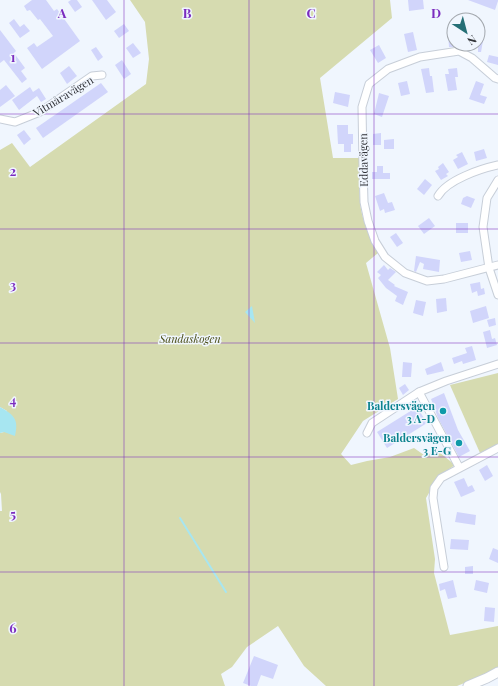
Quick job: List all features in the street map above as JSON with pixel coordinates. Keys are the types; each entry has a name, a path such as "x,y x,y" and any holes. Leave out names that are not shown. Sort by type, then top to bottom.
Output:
{"street":[{"name":"Eddavägen","path":"498,79 472,58 459,51 420,57 388,69 369,84 362,107 364,202 368,221 375,241 385,258 405,273 427,282 498,265"},
{"name":"Vitmåravägen","path":"0,119 15,122 40,112 92,76 102,75"},
{"path":"438,196 441,191 469,174 484,168 498,165"},
{"path":"498,180 487,198 482,227 489,268 498,295"},
{"path":"367,433 372,423 419,392 498,364"},
{"path":"419,392 459,467"},
{"path":"444,567 433,498 434,488 441,478 459,467 498,448"},
{"path":"468,686 498,672"}],"green space":[{"name":"Sandaskogen","path":"130,0 390,0 392,18 320,78 333,158 359,158 359,190 362,214 366,228 378,253 366,263 390,348 398,399 363,421 341,454 351,465 390,457 414,448 424,455 439,452 455,465 439,476 426,498 435,559 434,573 450,635 498,626 498,667 484,675 457,686 326,686 304,666 278,626 247,647 232,667 221,674 225,686 0,686 0,511 2,511 0,492 0,433 4,432 7,411 0,407 0,150 12,143 30,167 146,84 149,59 145,22"},
{"path":"498,373 498,444 480,453 450,385"}],"water":[{"path":"252,306 255,323 245,312"},
{"path":"0,407 12,415 16,421 15,436 4,432 0,433"}],"building":[{"path":"32,0 46,0 54,11 57,9 80,41 42,69 27,48 34,43 37,47 53,36 40,19 38,20 30,10 27,11 24,6"},
{"path":"71,0 77,0 82,7 75,12 68,2"},
{"path":"92,0 107,0 116,12 106,20"},
{"path":"408,0 423,0 424,9 409,11"},
{"path":"468,0 498,0 498,1 495,10"},
{"path":"14,19 20,27 24,24 30,31 20,38 9,23"},
{"path":"124,24 129,31 119,38 114,31"},
{"path":"0,30 16,51 14,53 25,68 21,71 27,79 22,83 4,60 0,63"},
{"path":"413,32 417,50 408,52 404,34"},
{"path":"133,43 141,53 133,58 126,48"},
{"path":"379,45 386,58 378,63 370,50"},
{"path":"96,47 103,57 98,61 91,50"},
{"path":"489,55 498,57 498,65 487,62"},
{"path":"122,60 131,74 124,79 115,65"},
{"path":"69,66 77,76 67,84 60,73"},
{"path":"429,68 430,76 432,76 434,92 426,93 421,69"},
{"path":"457,68 458,77 455,77 457,90 448,91 445,74 449,74 448,69"},
{"path":"407,81 410,94 401,96 398,83"},
{"path":"476,81 484,84 480,95 487,97 484,104 469,99"},
{"path":"101,83 108,92 43,138 36,128"},
{"path":"6,85 15,96 0,107 0,90"},
{"path":"30,87 33,92 39,88 46,99 41,102 37,96 19,110 12,100"},
{"path":"335,92 350,95 348,107 333,103"},
{"path":"379,93 389,96 382,117 374,114"},
{"path":"337,125 348,125 348,134 353,134 351,152 344,152 344,144 338,144"},
{"path":"24,130 31,139 24,145 17,135"},
{"path":"381,133 381,145 373,145 373,134"},
{"path":"394,139 394,149 384,149 384,140"},
{"path":"484,149 487,158 476,161 474,152"},
{"path":"462,152 468,164 458,169 453,160 458,157 456,155"},
{"path":"443,163 449,172 446,174 448,176 441,180 435,171 439,169 438,167"},
{"path":"377,166 383,166 383,173 390,173 390,179 372,179 372,172 377,172"},
{"path":"425,179 432,185 424,195 417,189"},
{"path":"384,193 388,203 392,202 395,210 385,213 384,209 380,211 375,196"},
{"path":"467,196 475,199 471,208 461,204 463,198"},
{"path":"429,218 435,226 424,234 418,226"},
{"path":"456,223 468,223 468,233 456,233"},
{"path":"396,233 403,243 397,247 390,237"},
{"path":"470,251 472,260 461,262 459,253"},
{"path":"416,256 440,260 439,272 423,269 424,264 420,262 416,272 414,271"},
{"path":"384,265 388,270 390,268 396,272 388,280 395,285 394,286 408,292 403,305 395,301 397,296 386,288 378,278 381,275 377,272"},
{"path":"480,282 481,289 484,288 485,294 478,296 477,291 472,293 470,284"},
{"path":"446,298 447,311 437,313 436,299"},
{"path":"416,300 426,302 423,316 413,313"},
{"path":"486,306 489,318 473,323 470,311"},
{"path":"495,318 496,325 489,327 487,320"},
{"path":"490,330 492,339 495,338 497,345 487,348 483,332"},
{"path":"472,346 476,360 463,364 462,361 454,364 452,358 467,353 465,348"},
{"path":"403,362 412,363 411,377 402,377"},
{"path":"441,362 444,371 427,375 425,369"},
{"path":"405,384 409,390 403,395 399,388"},
{"path":"444,393 458,430 470,451 459,457 438,418 431,399"},
{"path":"417,407 427,423 387,448 377,432"},
{"path":"487,465 493,476 485,481 479,470"},
{"path":"464,478 468,487 472,485 475,491 461,497 454,482"},
{"path":"457,512 476,515 475,525 455,522"},
{"path":"451,539 469,540 468,550 450,549"},
{"path":"493,548 498,550 498,563 489,559"},
{"path":"473,566 473,574 465,574 465,567"},
{"path":"453,580 457,597 448,599 445,589 440,591 439,584"},
{"path":"476,580 489,583 487,593 474,590"},
{"path":"485,607 495,608 494,622 484,621"},
{"path":"254,656 278,665 273,679 261,675 257,686 251,686 243,683"}],"waterway":[{"path":"180,518 226,592"}],"place":[{"name":"Baldersvägen 3 A-D","path":"443,411"},
{"name":"Baldersvägen 3 E-G","path":"459,443"}]}
